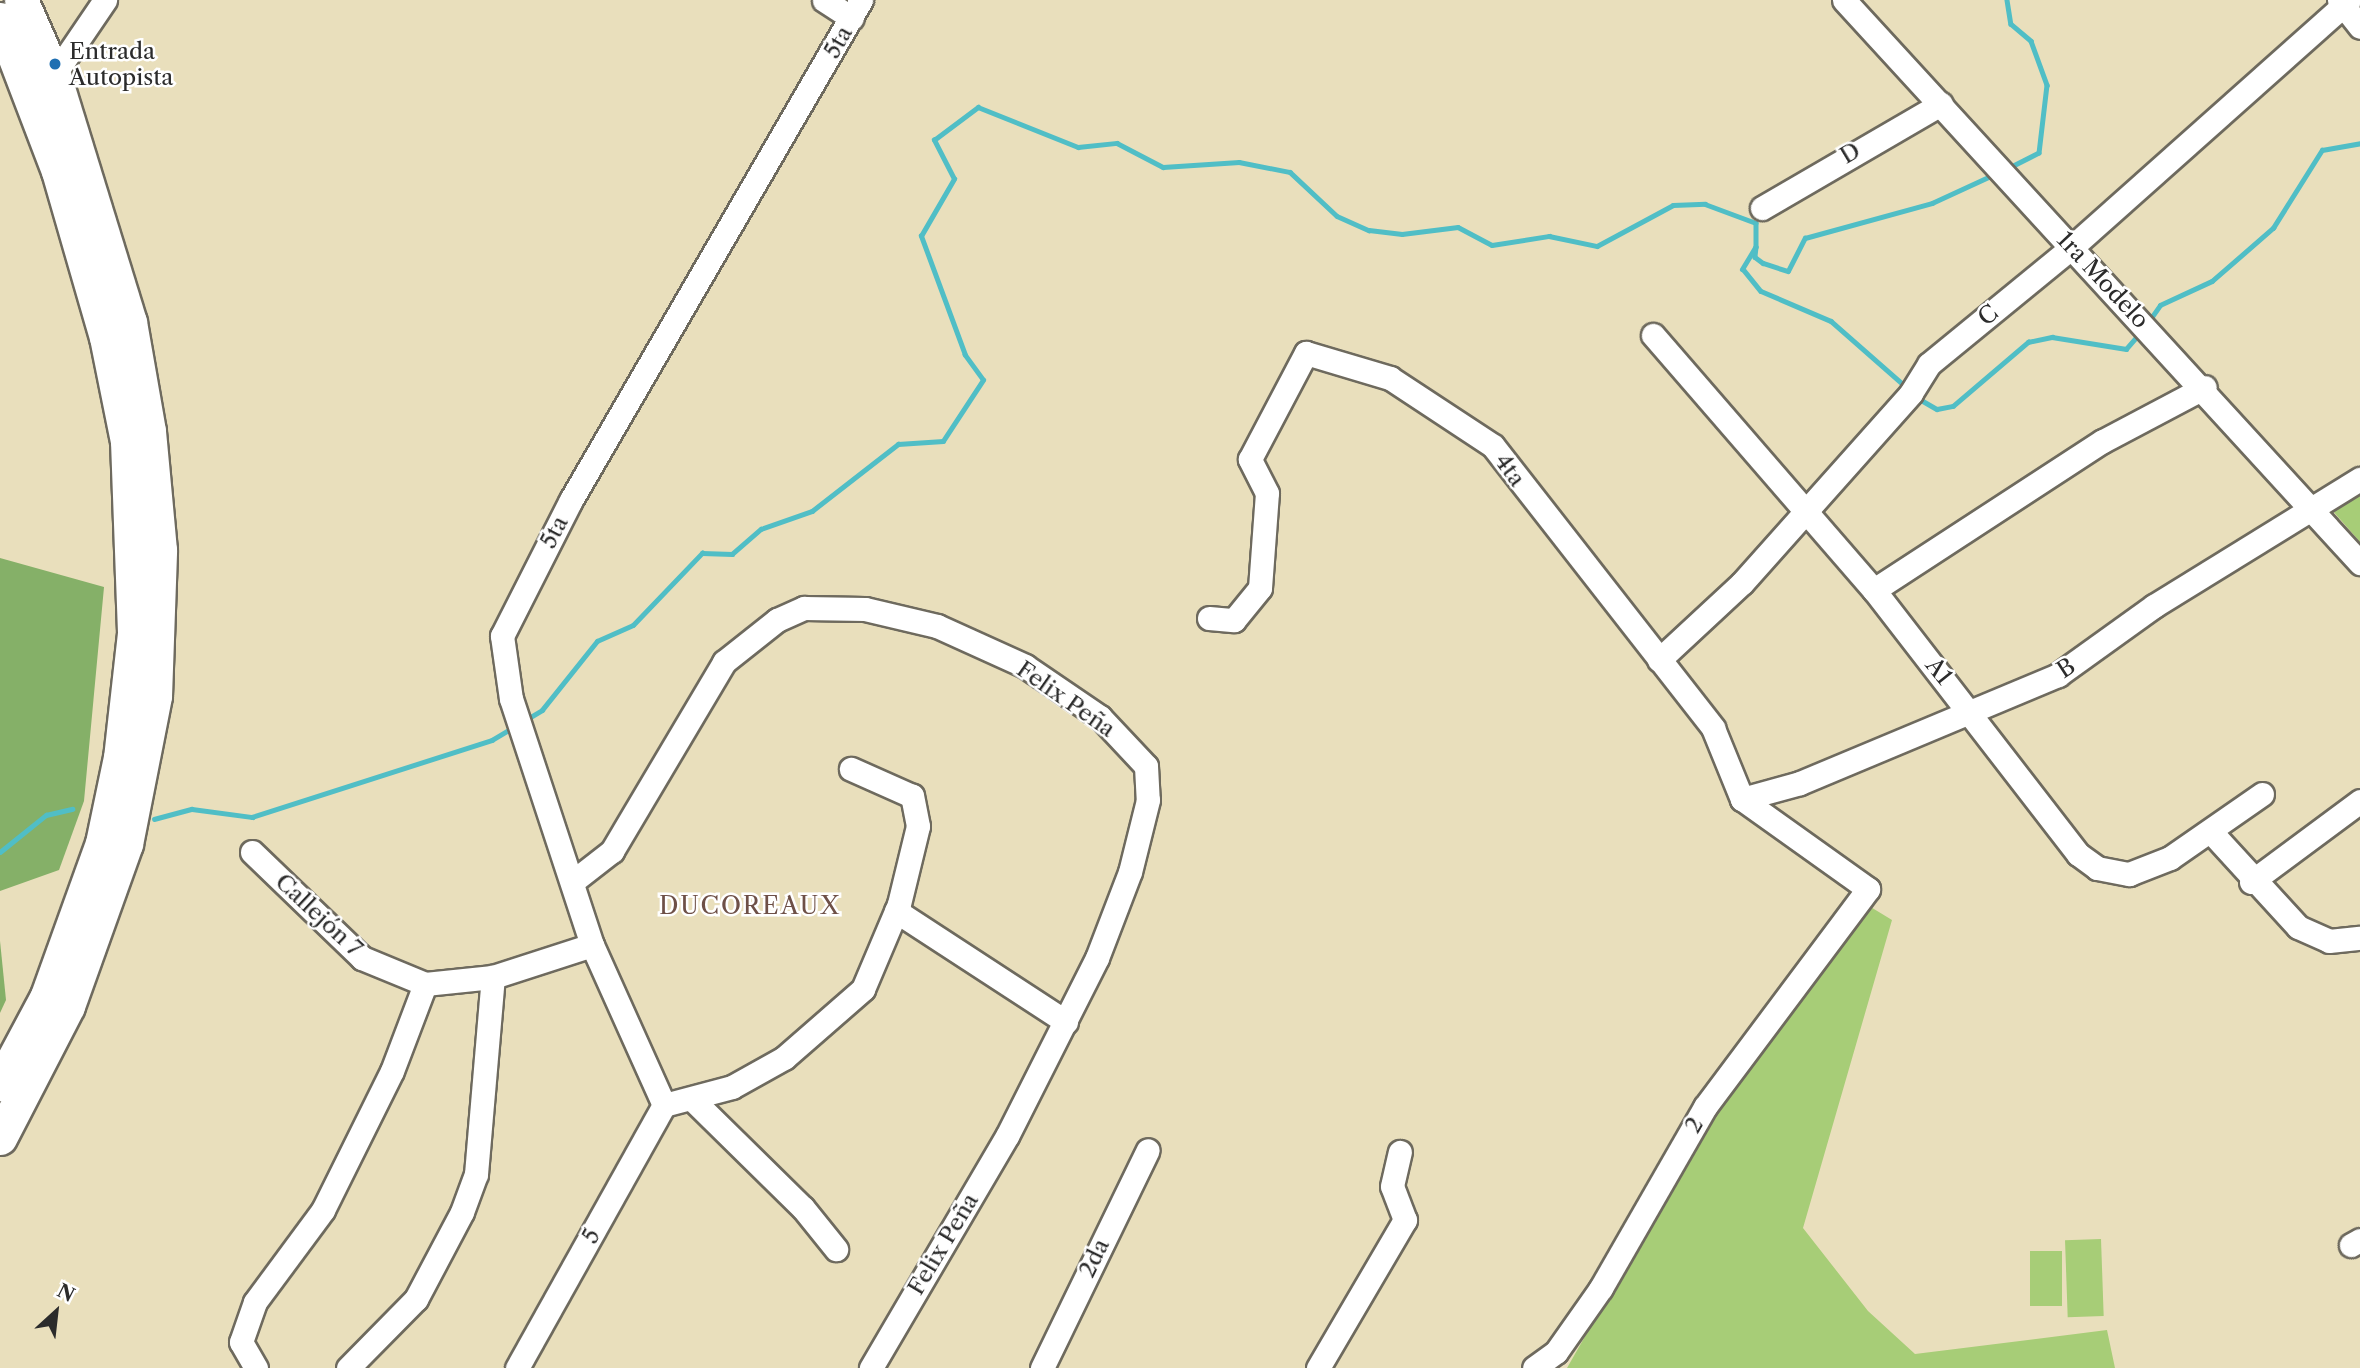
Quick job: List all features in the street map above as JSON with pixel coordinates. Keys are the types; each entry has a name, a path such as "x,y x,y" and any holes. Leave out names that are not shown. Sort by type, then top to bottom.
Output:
{"highway":[{"path":"0,1084 47,996 102,843 121,757 135,633 127,441 106,337 21,0"},
{"path":"0,19 39,75 130,321 149,431 160,550 155,696 140,786 117,869 68,1006 0,1138"}],"street":[{"path":"39,75 105,0"},
{"path":"824,0 857,9"},
{"name":"1ra Modelo","path":"1844,0 2205,387 2306,508 2360,563"},
{"path":"2343,2 2360,27"},
{"name":"C","path":"1659,660 1807,511 1911,393 1929,364 2072,247 2343,2"},
{"name":"5ta","path":"664,1105 592,945 576,879 511,699 502,636 526,585 857,9"},
{"name":"D","path":"1762,208 1941,104"},
{"name":"A1","path":"1653,335 1874,590 1973,713 2078,854 2096,868 2129,874 2212,833 2262,794"},
{"name":"4ta","path":"1209,618 1234,620 1260,588 1267,493 1250,459 1306,353 1390,378 1493,446 1713,728 1742,799"},
{"path":"1874,590 2103,440 2205,387"},
{"name":"B","path":"1742,799 1800,783 1973,713 2058,675 2306,508 2360,479"},
{"name":"Felix Peña","path":"576,879 612,851 724,662 777,620 804,608 832,607 937,626 1025,666 1100,717 1146,766 1148,800 1130,872 1066,1022 872,1368"},
{"path":"664,1105 692,1100 733,1087 784,1058 833,1018 863,989 896,911 917,839 912,796 851,769"},
{"name":"2","path":"1534,1368 1556,1352 1601,1288 1704,1107 1868,889 1742,799"},
{"path":"2252,882 2360,801"},
{"path":"2212,833 2252,882 2298,927 2329,941 2357,945"},
{"name":"Callejón 7","path":"252,852 362,958 425,984 493,977 592,945"},
{"path":"896,911 1066,1022"},
{"path":"348,1368 416,1299 462,1212 476,1174 493,977"},
{"path":"256,1368 242,1342 255,1302 323,1210 392,1070 425,984"},
{"path":"692,1100 803,1208 836,1249"},
{"name":"5","path":"517,1368 664,1105"},
{"name":"2da","path":"1042,1368 1148,1150"},
{"path":"1318,1368 1405,1220 1392,1186 1400,1152"}],"green space":[{"path":"2360,494 2360,542 2332,510"},
{"path":"0,558 104,587 84,801 59,870 0,891"},
{"path":"1869,906 1892,920 1803,1228 1868,1311 1915,1354 2107,1330 2115,1368 1567,1368 1713,1112"},
{"path":"0,941 6,1000 0,1013"},
{"path":"2101,1239 2104,1316 2068,1317 2065,1240"},
{"path":"2030,1251 2062,1251 2062,1306 2030,1306"}],"waterway":[{"path":"2007,0 2011,24 2031,41 2047,85 2039,153 2007,169"},
{"path":"524,721 542,710 597,641 633,625 702,553 732,554 761,529 812,511 898,444 943,441 983,380 965,355 921,236 954,179 934,140 978,107 1078,147 1117,143 1163,167 1239,162 1290,172 1337,216 1369,230 1402,234 1458,227 1492,245 1549,236 1597,246 1673,205 1705,204 1756,223 1756,247 1743,269 1761,291 1831,321 1905,386"},
{"path":"2149,321 2160,305 2212,281 2273,228 2322,150 2360,143"},
{"path":"1756,247 1755,257 1763,263 1788,271 1805,238 1932,203 1993,175"},
{"path":"1916,397 1937,409 1953,406 2028,342 2052,337 2126,349 2140,333"},
{"path":"154,819 192,809 252,817 492,740 514,727"},
{"path":"0,852 46,815 72,809"}],"place":[{"name":"Entrada Autopista","path":"55,64"}],"district":[{"name":"DUCOREAUX","path":"750,906"}]}
